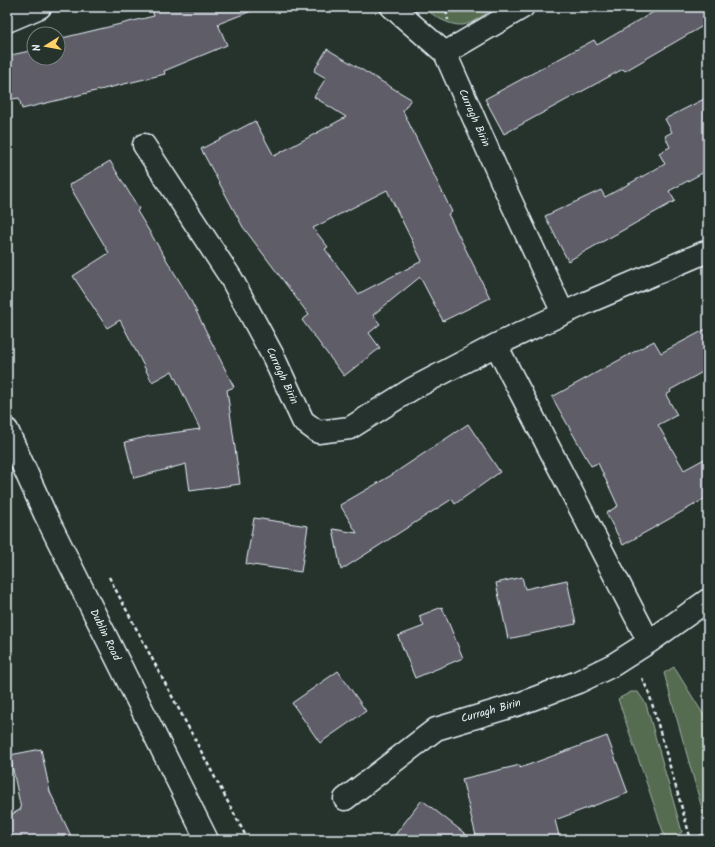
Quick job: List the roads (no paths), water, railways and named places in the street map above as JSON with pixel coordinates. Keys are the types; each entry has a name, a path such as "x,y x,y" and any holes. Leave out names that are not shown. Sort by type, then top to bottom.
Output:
{"street":[{"path":"7,20 40,7"},
{"name":"Curragh Birin","path":"392,7 445,54 563,313"},
{"path":"445,54 523,7"},
{"name":"Curragh Birin","path":"144,145 234,284 273,356 303,421 318,432 350,428 412,389 496,345 563,313 708,252"},
{"path":"496,345 649,642"},
{"name":"Dublin Road","path":"7,430 48,521 206,840"},
{"name":"Curragh Birin","path":"344,799 436,729 537,698 578,682 613,665 649,642 708,600"}]}
